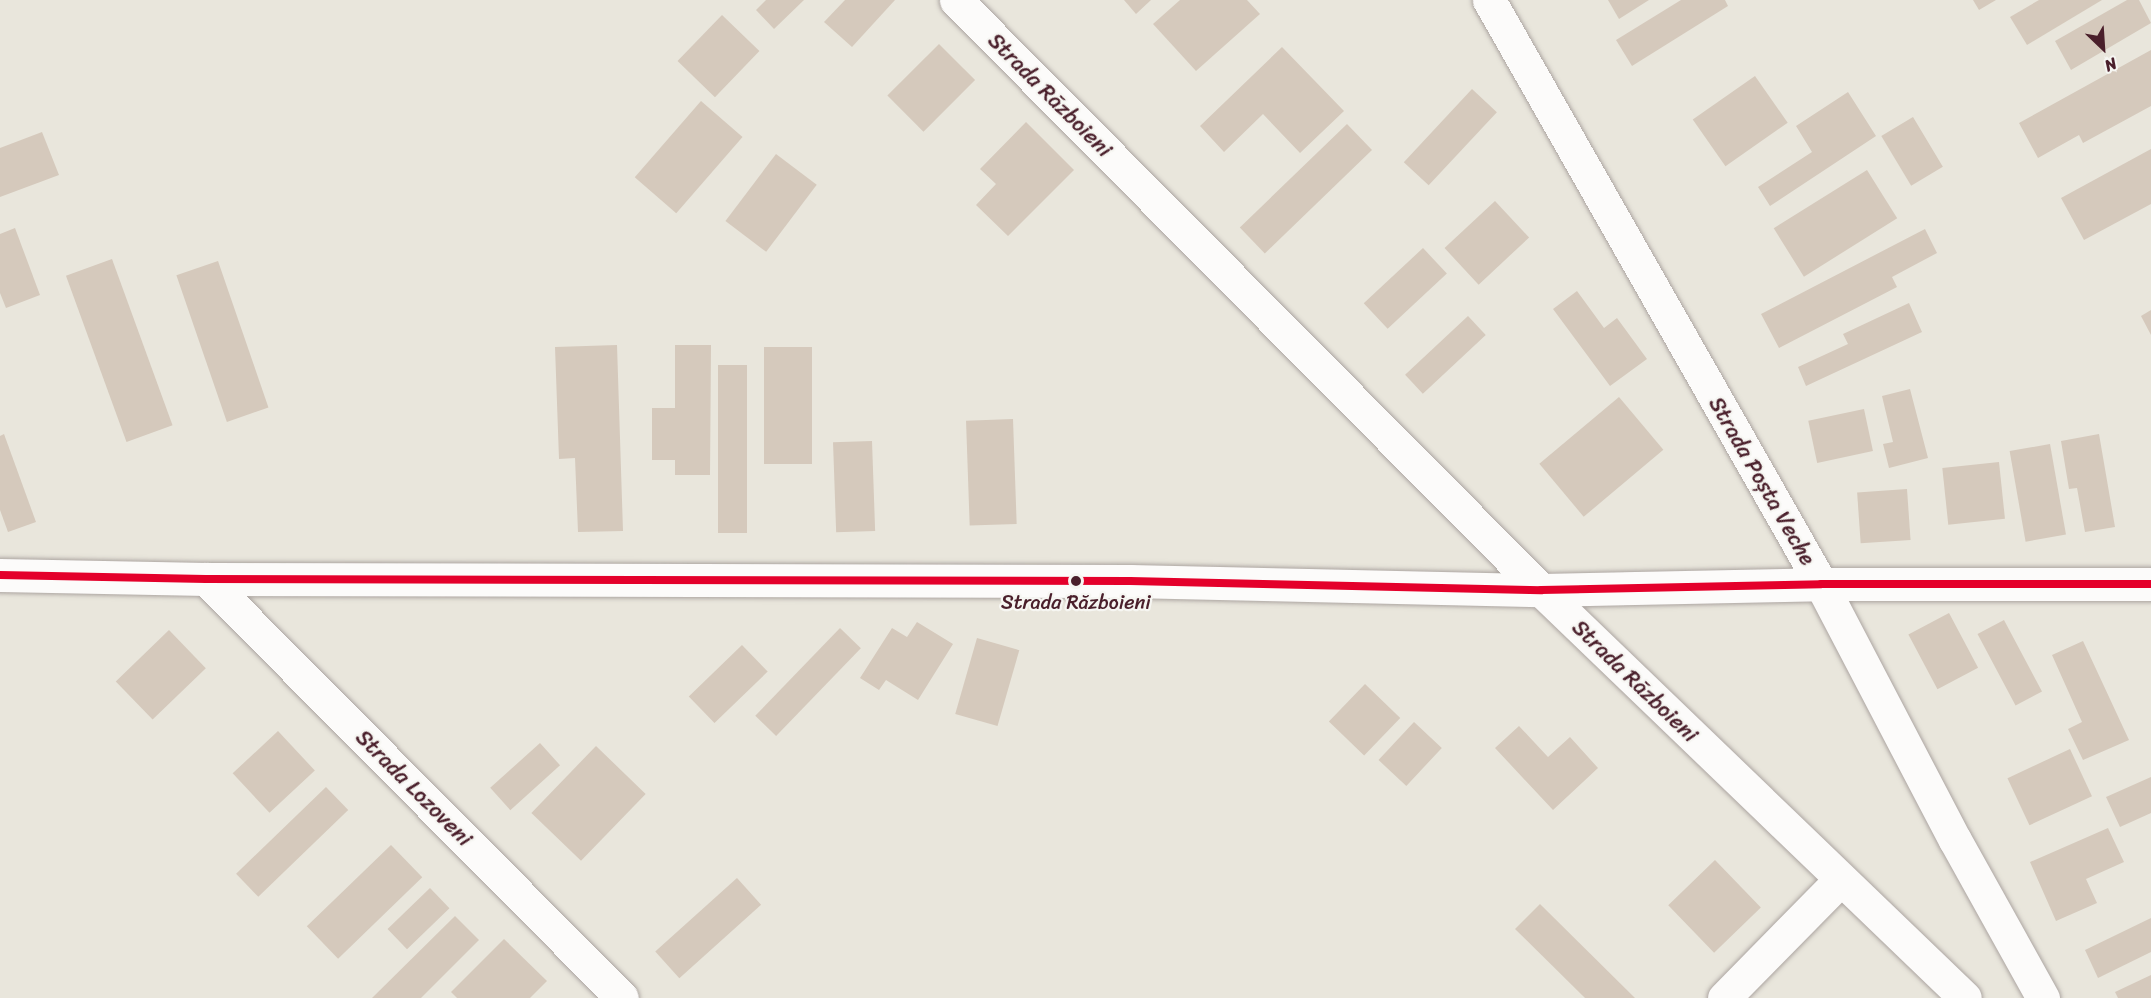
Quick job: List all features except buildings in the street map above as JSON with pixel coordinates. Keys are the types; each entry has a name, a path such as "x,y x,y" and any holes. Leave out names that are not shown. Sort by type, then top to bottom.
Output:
{"street":[{"name":"Strada Războieni","path":"956,0 1541,590 1965,998"},
{"name":"Strada Poșta Veche","path":"1489,0 1821,584 1955,840 2043,998"},
{"path":"0,575 206,579 1130,581 1541,590 1821,584 2151,584"},
{"name":"Strada Lozoveni","path":"206,579 622,998"},
{"path":"1724,998 1840,880"}],"transit line":[{"path":"0,575 206,579 1130,581 1541,590 1821,584 2151,584"}],"place":[{"name":"Strada Războieni","path":"1076,581"}]}
